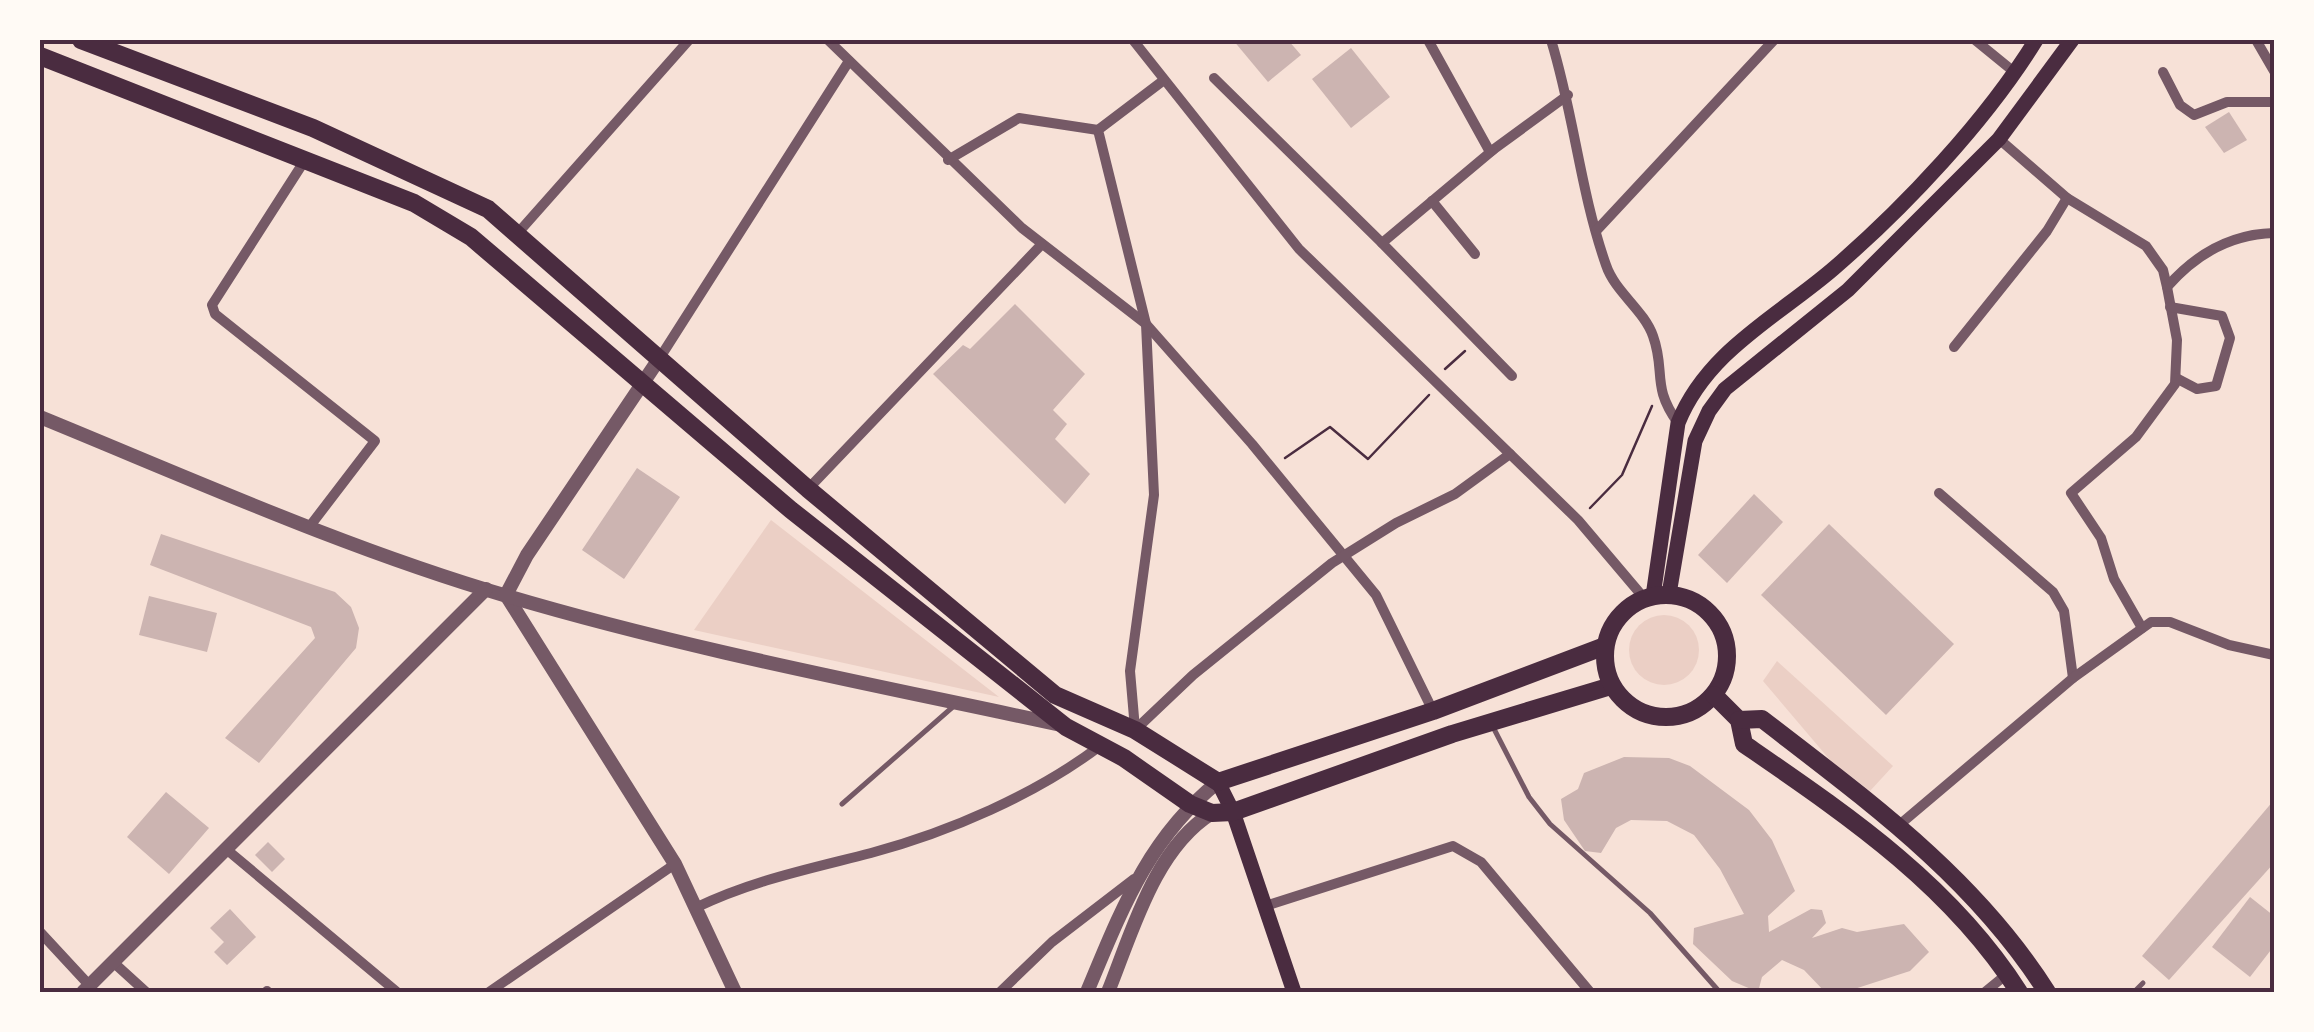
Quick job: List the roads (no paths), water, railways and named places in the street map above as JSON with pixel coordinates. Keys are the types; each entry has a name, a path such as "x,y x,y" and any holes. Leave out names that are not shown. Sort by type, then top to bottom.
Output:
{"main road":[{"path":"81,40 313,128 488,209 661,356 808,490 1055,695 1135,730 1218,782 1233,812 1294,992"},
{"path":"1656,596 1678,423 1706,372 1835,267 1951,151 2036,40"},
{"path":"1656,596 1695,442 1725,389 1848,290 1999,139 2072,40"},
{"path":"40,56 414,204 471,237 791,510 1066,726 1124,758 1190,804 1212,813 1233,812 1490,722 1611,686"},
{"path":"1656,596 1704,608 1725,640 1724,678 1699,709 1660,718 1624,702 1611,686 1605,646 1618,616 1656,596"},
{"path":"1218,782 1433,711 1605,646"},
{"path":"1714,695 1740,720 1744,744 1885,843 1958,910 2019,992"},
{"path":"1740,720 1762,719 1898,826 1967,887 2024,956 2047,992"}],"street":[{"path":"517,234 689,40"},
{"path":"828,40 948,160 1042,244 1146,324 1376,595 1433,711"},
{"path":"1133,40 1299,249 1656,596"},
{"path":"1428,40 1488,150 1493,150"},
{"path":"1550,40 1568,95 1582,186 1610,275 1652,332 1659,390 1678,423"},
{"path":"1596,231 1774,40"},
{"path":"1974,40 2013,71"},
{"path":"2256,40 2274,71"},
{"path":"506,596 527,554 661,356 849,62"},
{"path":"2163,72 2180,105 2194,115 2227,102 2274,102"},
{"path":"1214,78 1512,376"},
{"path":"948,160 1020,118 1098,130 1164,80"},
{"path":"1382,243 1493,150 1568,95"},
{"path":"1098,130 1146,324 1154,495 1130,671 1135,730"},
{"path":"1999,139 2066,198 2155,254 2166,287 2176,378 2167,401 2136,436 2071,493 2102,538 2114,580 2142,628"},
{"path":"304,160 212,304 215,314 375,441 310,526"},
{"path":"1954,347 2047,231 2066,198"},
{"path":"1432,201 1475,254"},
{"path":"2166,287 2187,264 2212,248 2242,237 2274,233"},
{"path":"808,490 1042,244"},
{"path":"2170,307 2222,316 2230,338 2216,386 2197,390 2176,378"},
{"path":"40,417 310,526 506,596 711,649 1066,726"},
{"path":"1135,730 1193,675 1345,556 1455,494 1510,454"},
{"path":"1939,493 2053,592 2064,611 2072,678"},
{"path":"40,932 86,989 486,588"},
{"path":"506,596 675,864 735,992"},
{"path":"1898,826 2072,678 2151,622 2170,622 2229,645 2274,655"},
{"path":"695,908 764,878 870,853 945,828 1072,767 1100,746"},
{"path":"1087,992 1134,879 1160,838 1190,804 1218,782"},
{"path":"1108,992 1151,888 1176,850 1212,813"},
{"path":"1265,906 1454,846 1480,862 1590,992"},
{"path":"226,849 397,992"},
{"path":"489,992 675,864"},
{"path":"1000,992 1052,942 1134,879"},
{"path":"113,962 146,992"},
{"path":"1985,992 2008,974"}],"lane":[{"path":"842,804 958,703"},
{"path":"1490,722 1529,797 1550,824 1650,913 1717,989"},
{"path":"2134,992 2143,982"}]}
